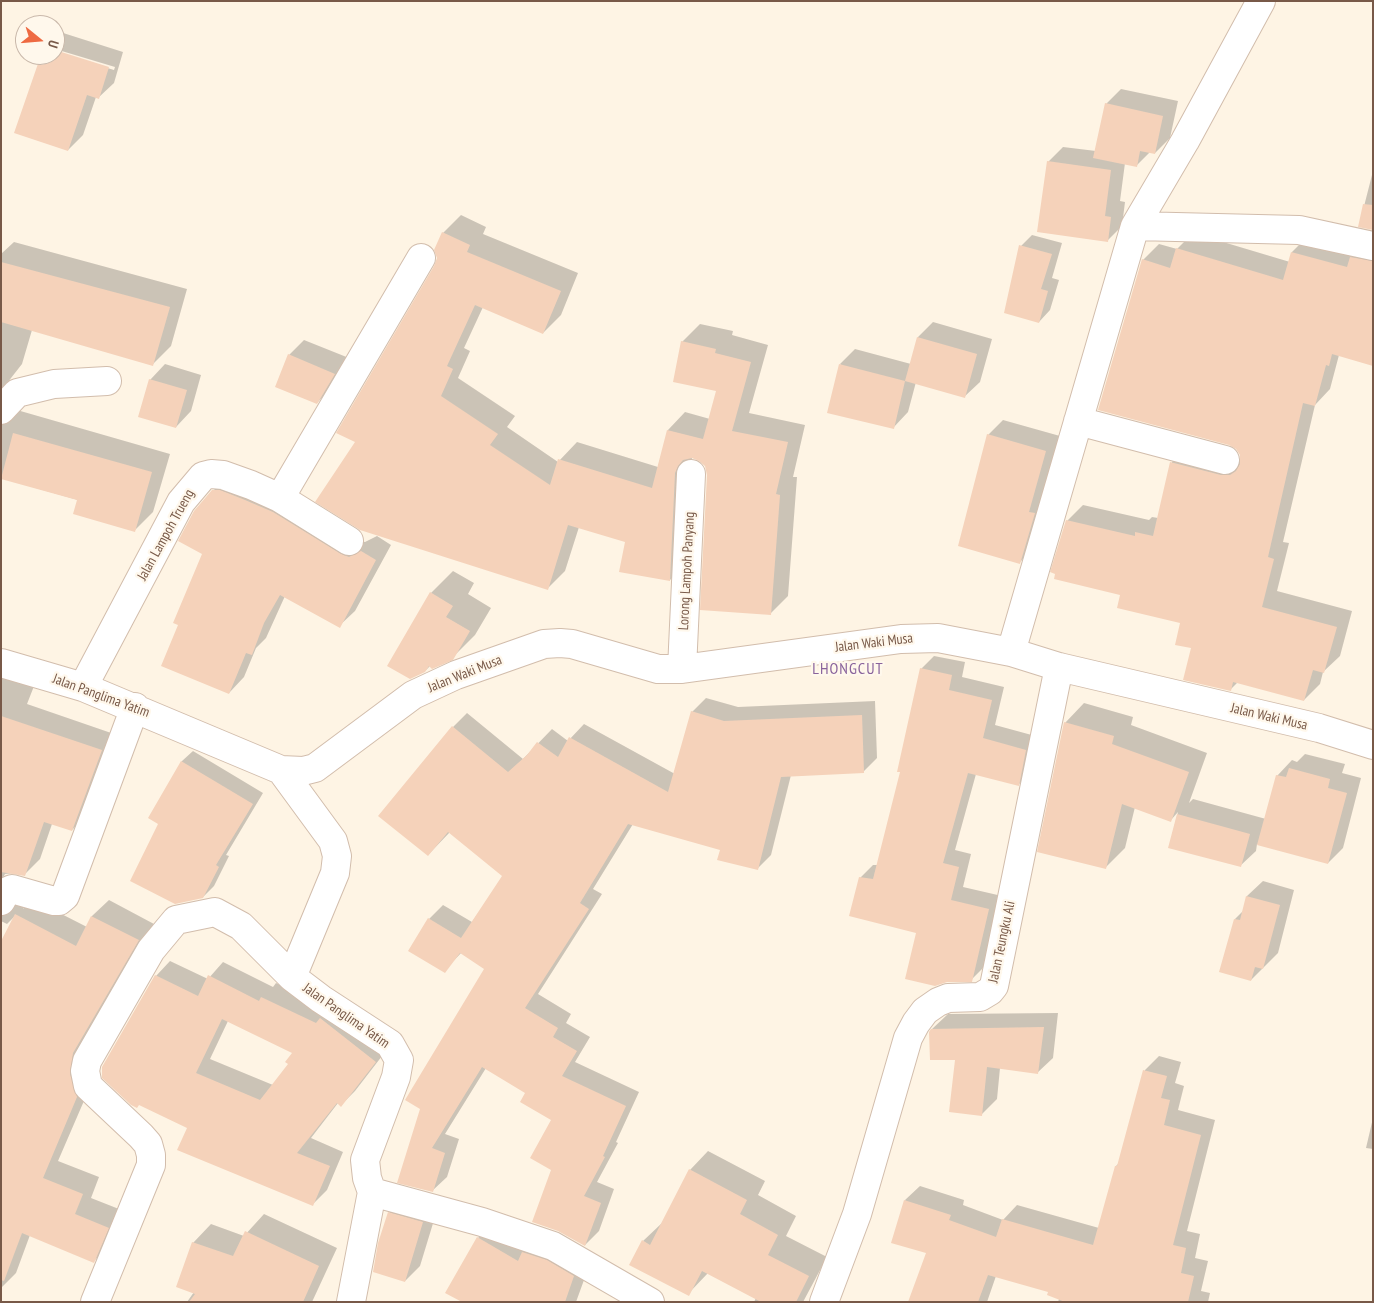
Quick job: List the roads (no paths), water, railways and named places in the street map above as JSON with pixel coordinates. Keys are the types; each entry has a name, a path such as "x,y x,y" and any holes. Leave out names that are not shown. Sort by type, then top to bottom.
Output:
{"street":[{"path":"1010,652 1135,226 1185,141 1261,1"},
{"path":"1135,226 1299,230 1373,246"},
{"path":"280,498 421,258"},
{"path":"1,410 17,393 54,384 107,381"},
{"path":"1078,421 1224,460"},
{"name":"Jalan Lampoh Trueng","path":"83,686 181,502 195,483 203,476 211,474 223,475 280,498 349,540"},
{"name":"Lorong Lampoh Panyang","path":"682,669 691,474"},
{"name":"Jalan Waki Musa","path":"281,770 303,771 316,768 413,696 456,676 544,644 572,644 648,668 682,669 901,639 938,638 1010,652 1059,668 1319,728 1373,744"},
{"name":"Jalan Panglima Yatim","path":"1,663 83,686 281,770 333,841 337,856 335,873 292,977 396,1050 399,1060 396,1077 365,1160 367,1178 372,1192"},
{"name":"Jalan Teungku Ali","path":"824,1302 857,1214 908,1038 916,1023 925,1011 938,1002 948,998 980,997 990,992 994,986 1059,668"},
{"path":"1,900 6,892 12,889 59,901 65,896 135,707"},
{"path":"95,1302 151,1165 151,1155 148,1144 141,1136 88,1086 87,1061 151,950 176,920 215,912 241,926 292,977"},
{"path":"351,1302 372,1192 482,1222 553,1246 650,1302"}],"district":[{"name":"LHONGCUT","path":"848,669"}]}
